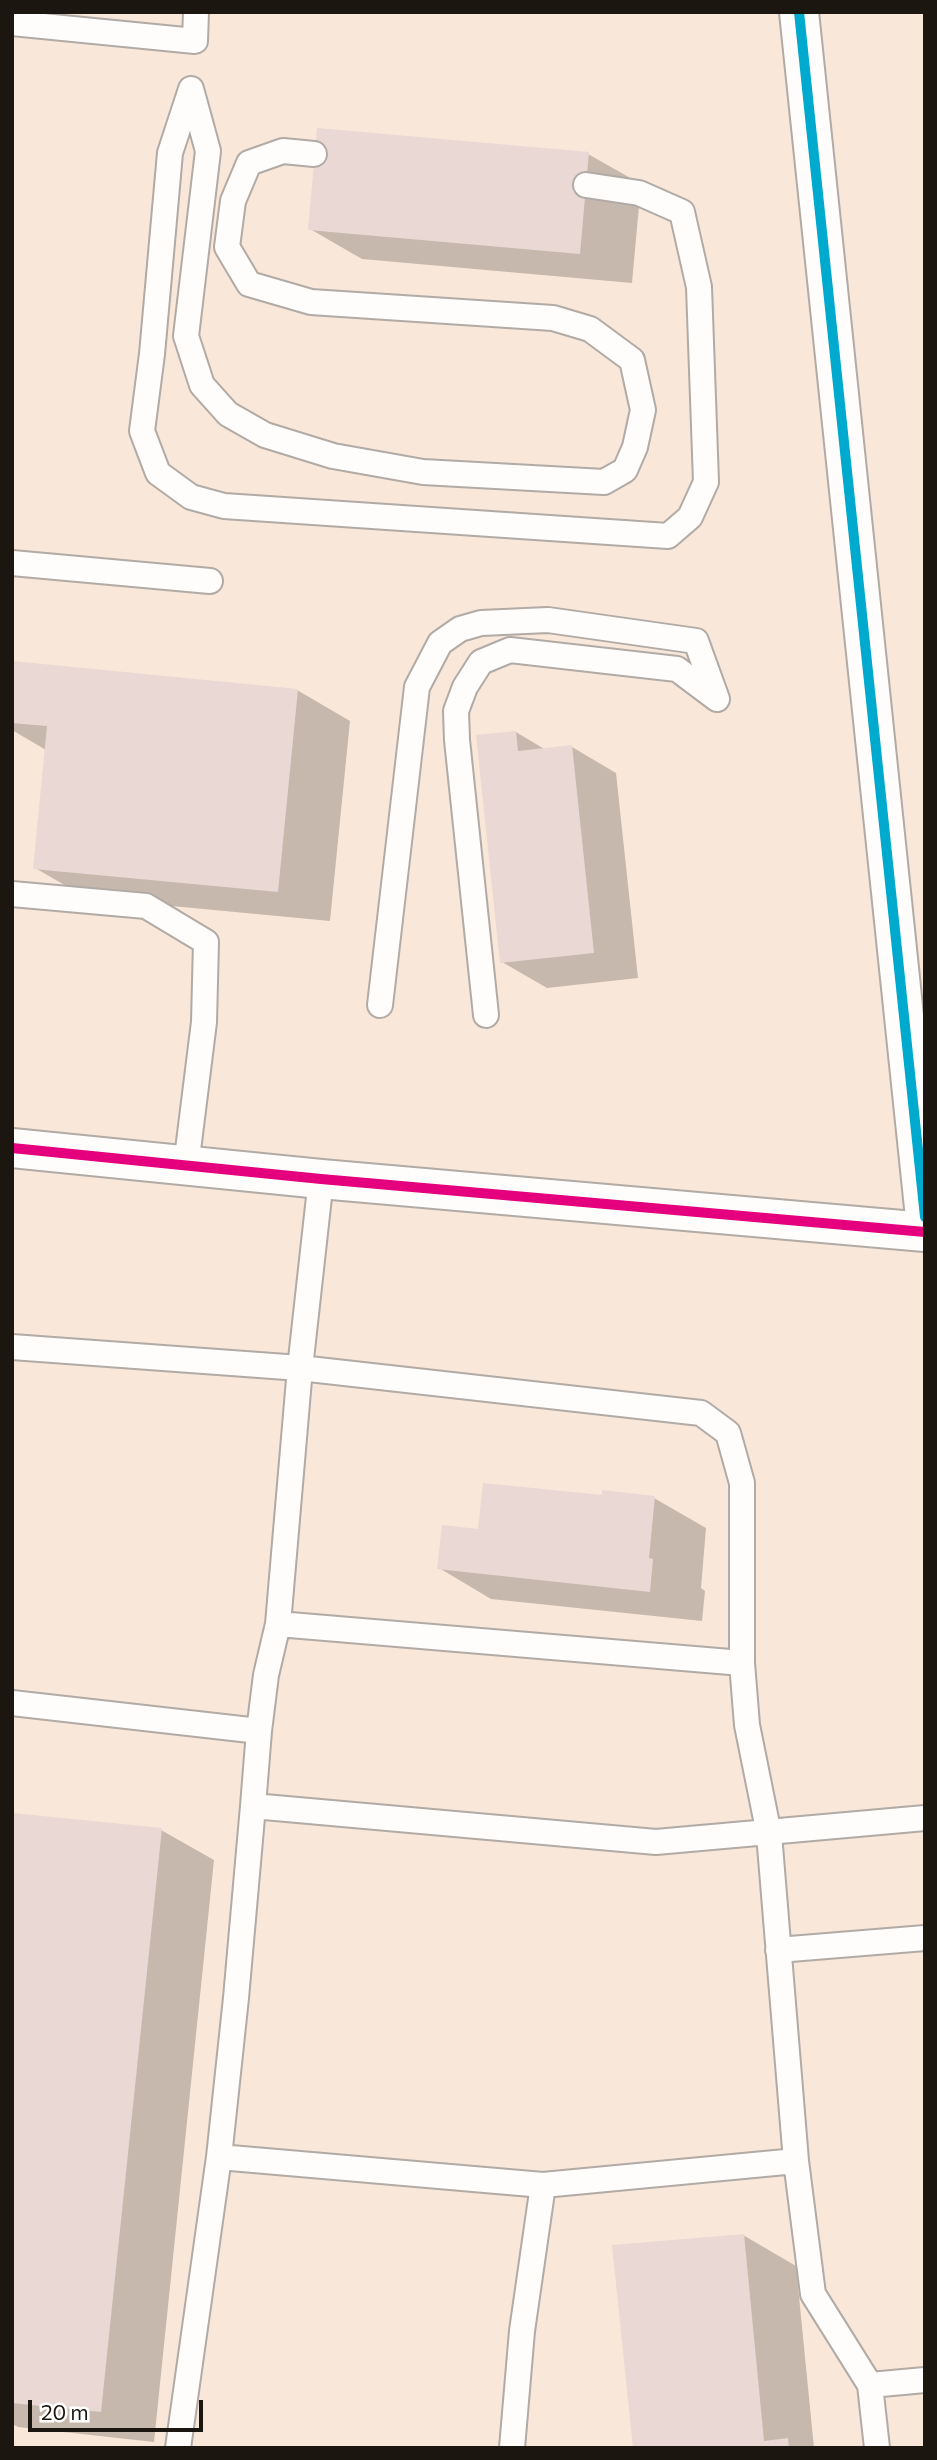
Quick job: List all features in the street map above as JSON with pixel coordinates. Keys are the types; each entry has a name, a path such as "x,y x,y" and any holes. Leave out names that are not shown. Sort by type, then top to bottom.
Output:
{"main road":[{"path":"799,12 925,1217"},
{"path":"12,1148 321,1179 925,1232"}],"lane":[{"path":"12,23 195,41 196,12"},
{"path":"314,154 282,151 249,163 233,201 227,247 249,284 311,302 553,318 590,329 632,360 643,410 635,447 625,470 604,482 423,471 333,456 265,435 228,414 202,384 186,336 208,151 191,89 170,153 152,354 142,431 158,474 191,497 225,506 668,536 690,517 706,482 699,287 682,212 639,193 586,186"},
{"path":"12,563 210,581"},
{"path":"380,1005 417,687 440,643 460,629 481,623 548,620 696,641 717,699 677,669 510,650 481,662 465,687 456,711 486,1015"},
{"path":"12,894 146,906 206,942 204,1022 186,1166"},
{"path":"178,2448 219,2157 259,1731 266,1675 278,1624 300,1368 321,1179"},
{"path":"12,1347 300,1368 701,1413 728,1433 741,1483 742,1663 747,1725 769,1834 796,2161 813,2294 870,2385 877,2448"},
{"path":"278,1624 742,1663"},
{"path":"12,1703 259,1731"},
{"path":"253,1806 656,1842 925,1818"},
{"path":"778,1950 925,1938"},
{"path":"219,2157 543,2185 796,2161"},
{"path":"512,2448 522,2331 543,2185"},
{"path":"870,2385 925,2380"}],"shaded area":[{"path":"12,12 925,12 925,2448 12,2448"}],"building":[{"path":"317,128 589,152 580,254 308,230"},
{"path":"12,661 298,689 278,892 33,869 47,726 12,723"},
{"path":"516,731 518,751 572,745 594,953 500,963 476,735"},
{"path":"483,1483 602,1495 602,1490 655,1496 649,1558 653,1559 650,1592 437,1569 442,1525 478,1529"},
{"path":"12,1813 162,1828 101,2412 12,2403"},
{"path":"744,2234 764,2441 788,2438 789,2448 633,2448 612,2245"}],"transit line":[{"path":"799,12 925,1217"},
{"path":"12,1148 321,1179 925,1232"}]}
